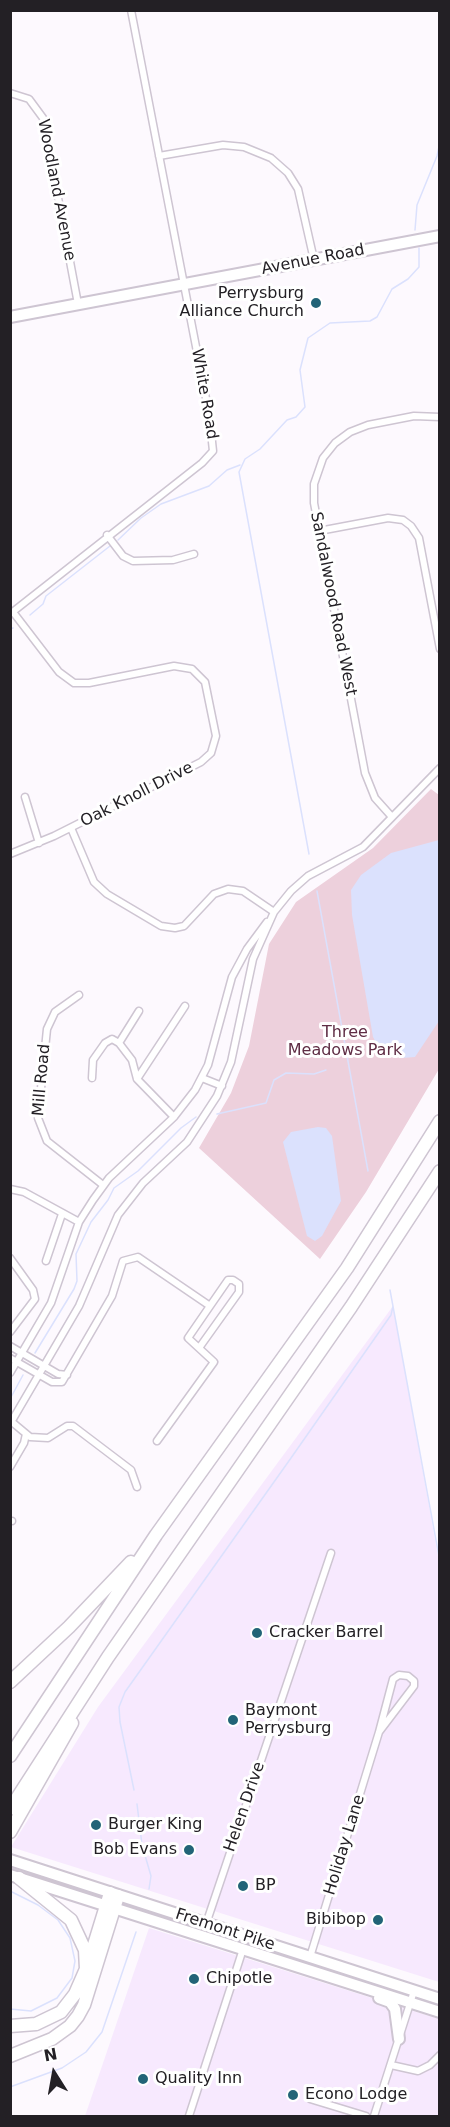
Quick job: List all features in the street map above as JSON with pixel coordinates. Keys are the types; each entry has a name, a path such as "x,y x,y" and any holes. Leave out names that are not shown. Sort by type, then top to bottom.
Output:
{"highway":[{"path":"10,1756 156,1535 346,1268 440,1121"},
{"path":"10,1809 108,1657 311,1365 440,1171"},
{"path":"10,1682 69,1627 156,1535"},
{"path":"10,1832 108,1657"},
{"path":"15,1877 71,1920 85,1950 86,1969"},
{"path":"10,2056 52,2039 70,2026 78,2016 90,1989 114,1894"},
{"path":"10,2026 36,2024 61,2012 75,1994 110,1907"}],"main road":[{"name":"Avenue Road","path":"10,317 440,236"},
{"name":"Fremont Pike","path":"10,1860 440,1999"},
{"name":"Fremont Pike","path":"15,1877 440,2012"},
{"path":"35,1883 58,1884 97,1895 114,1894"},
{"path":"344,1981 356,1990 390,2002 397,2019 399,2039"}],"street":[{"name":"White Road","path":"12,613 107,535 202,463 213,451 211,426 131,10"},
{"name":"Woodland Avenue","path":"10,93 29,99 43,118 78,304"},
{"path":"159,156 223,145 244,147 271,158 288,173 298,189 314,260"},
{"name":"Sandalwood Road West","path":"392,817 375,798 365,773 319,531 314,494 316,475 323,458 335,443 350,432 386,421 414,416 440,417"},
{"path":"319,531 388,518 398,519 411,526 419,538 440,649"},
{"path":"107,535 123,556 133,561 173,560 194,554"},
{"name":"Oak Knoll Drive","path":"10,854 71,828 208,756 216,736 207,690 196,672 179,666 89,683 74,682 59,672 12,613"},
{"path":"136,1487 131,1470 73,1426 67,1426 48,1438 26,1434 11,1423 87,1292 118,1215 131,1196 197,1130 222,1086 234,1051 254,959 274,912 297,885 363,847 440,768"},
{"path":"25,797 39,843"},
{"path":"71,828 93,882 107,894 161,926 175,928 189,923 214,894 228,889 243,891 274,912"},
{"path":"10,1373 14,1360 21,1355 51,1303 79,1222 103,1185 130,1156 188,1102 202,1078 232,977 255,936 268,922"},
{"name":"Mill Road","path":"79,995 54,1012 47,1029 39,1123 47,1141 103,1185"},
{"path":"137,1079 185,1006"},
{"path":"119,1043 140,1011"},
{"path":"92,1078 93,1060 105,1042 112,1039 119,1043 132,1060 137,1079 174,1117"},
{"path":"202,1078 222,1086"},
{"path":"10,1189 24,1192 79,1222"},
{"path":"46,1261 62,1214"},
{"path":"14,1360 39,1376 59,1383 67,1375 112,1296 123,1261 129,1257 138,1257 210,1306"},
{"path":"10,1258 33,1290 36,1299 10,1332"},
{"path":"157,1441 214,1362 188,1338 228,1280 239,1284 239,1292 199,1348"},
{"path":"10,1346 21,1355 44,1367 61,1375 67,1375"},
{"path":"10,1467 24,1443 26,1434"},
{"name":"Helen Drive","path":"206,1924 331,1553"},
{"name":"Holiday Lane","path":"310,1957 393,1680 399,1675 408,1676 414,1681 414,1686 379,1732"},
{"path":"189,2116 243,1949"},
{"path":"374,2116 414,1991"},
{"path":"391,2065 418,2071 430,2066 440,2055"},
{"path":"310,2099 366,2116"}],"shaded area":[{"path":"393,1306 439,1562 439,1982 11,1847 98,1707"},
{"path":"149,1928 439,2019 439,2116 85,2116"}],"green space":[{"name":"Three Meadows Park","path":"431,789 439,795 439,1069 366,1192 320,1259 199,1148 231,1093 249,1046 269,944 296,902 373,848"}],"water":[{"path":"439,840 439,1021 415,1057 402,1058 381,1052 373,1037 352,915 351,890 361,875 391,853"},
{"path":"318,1127 326,1128 332,1136 341,1201 322,1236 315,1241 307,1236 283,1142 291,1132"}],"waterway":[{"path":"415,230 417,205 437,156 440,142"},
{"path":"309,854 239,472 245,459 260,449 287,420 296,417 305,407 300,370 308,338 330,323 370,321 377,317 392,289 408,279 419,267 419,248"},
{"path":"118,540 141,518 161,504 209,486 227,470 240,465"},
{"path":"30,615 43,604 46,596 110,546"},
{"path":"317,891 368,1171"},
{"path":"217,1114 266,1103 274,1080 286,1073 314,1074 326,1070"},
{"path":"35,1353 74,1289 77,1281 76,1254 91,1222 114,1188 138,1171 181,1128 196,1117"},
{"path":"390,1290 440,1562"},
{"path":"134,1790 120,1722 119,1707 125,1692 391,1315 393,1306"},
{"path":"10,1399 23,1375"},
{"path":"137,1804 142,1845 151,1876 149,1889"},
{"path":"10,1891 38,1905 58,1920 70,1938 75,1961 72,1978 57,1998 31,2011 10,2009"},
{"path":"10,2087 62,2068 86,2052 102,2032 136,1932"}],"place":[{"name":"Perrysburg Alliance Church","path":"316,303"},
{"name":"Cracker Barrel","path":"257,1633"},
{"name":"Baymont Perrysburg","path":"233,1720"},
{"name":"Burger King","path":"96,1825"},
{"name":"Bob Evans","path":"189,1850"},
{"name":"BP","path":"243,1886"},
{"name":"Bibibop","path":"378,1920"},
{"name":"Chipotle","path":"194,1979"},
{"name":"Quality Inn","path":"143,2079"},
{"name":"Econo Lodge","path":"293,2095"}]}
